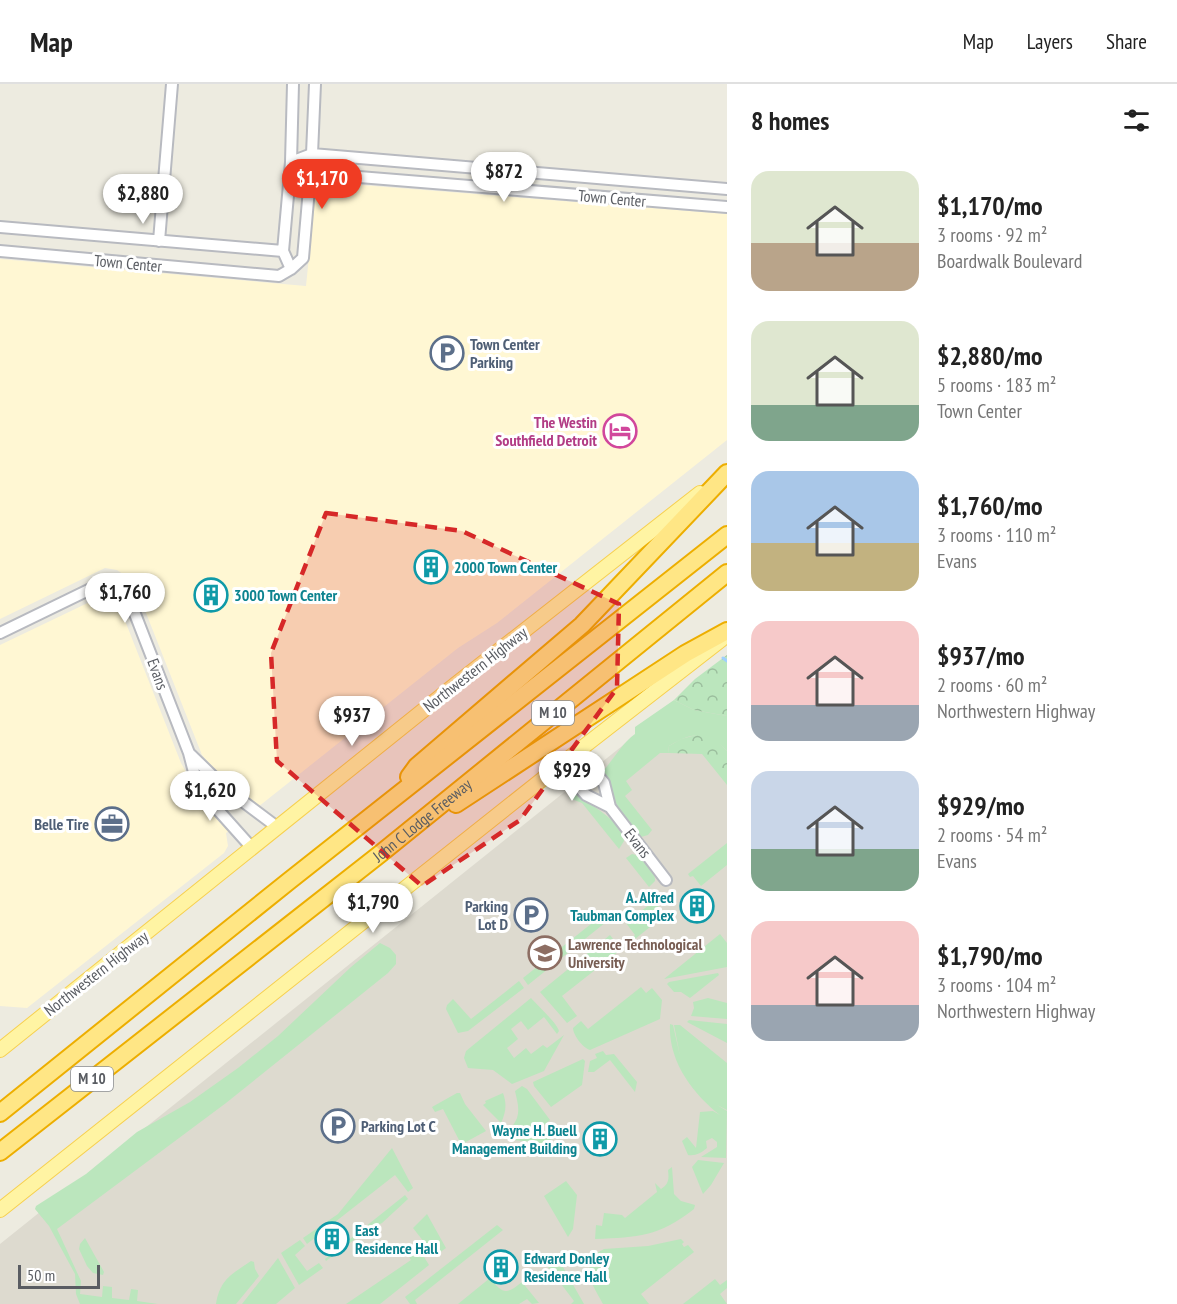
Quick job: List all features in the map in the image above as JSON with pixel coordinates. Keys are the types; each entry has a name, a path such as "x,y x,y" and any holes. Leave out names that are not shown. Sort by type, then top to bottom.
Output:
{"highway":[{"path":"392,801 417,766 582,625 727,472"},
{"name":"John C Lodge Freeway","path":"0,1113 727,535"},
{"name":"John C Lodge Freeway","path":"0,1152 380,854 727,573"},
{"path":"380,854 685,654 727,633"}],"main road":[{"name":"Northwestern Highway","path":"0,1050 277,827 727,472"},
{"path":"0,1210 727,633"}],"street":[{"path":"159,240 172,84"},
{"path":"293,84 291,162 284,251 291,269 303,258 312,154 315,84"},
{"name":"Town Center","path":"291,162 312,154 727,189"},
{"name":"Town Center","path":"291,162 310,172 727,207"},
{"name":"Town Center","path":"0,226 284,251"},
{"name":"Town Center","path":"0,251 279,276 291,269"},
{"name":"Evans","path":"1,631 107,582 119,583 129,594 189,753 195,776 218,810 252,848"},
{"name":"Evans","path":"578,751 604,783 610,807 666,880"},
{"name":"Evans","path":"189,753 225,788 277,827"},
{"name":"Evans","path":"560,766 586,795 610,807"}],"highlighted area":[{"path":"326,513 462,531 619,604 617,688 520,820 422,886 277,761 271,653"}],"shaded area":[{"path":"322,182 727,214 727,440 497,623 458,648 258,807 228,784 202,755 135,585 127,577 117,570 105,568 0,619 0,259 306,286 316,188"},
{"path":"96,599 104,599 120,608 181,763 200,797 229,831 226,833 228,846 224,853 27,1008 0,1006 0,645"},
{"name":"Lawrence Technological University","path":"727,662 727,1304 0,1304 0,1244"}],"green space":[{"path":"727,655 727,716 694,710 674,700 695,679"},
{"path":"674,700 694,710 727,716 727,751 706,736 685,738 669,746 668,753 660,753 626,781 632,790 625,796 652,830 648,835 641,837 621,813 601,773 635,734 635,727"},
{"path":"700,734 715,739 727,751 727,785 702,754 668,753 669,746 681,739"},
{"path":"575,791 618,826 624,841 619,849 582,803 569,798"},
{"path":"727,843 727,865 701,886 693,876 690,877 688,874"},
{"path":"632,854 651,868 655,881 649,887 626,858"},
{"path":"654,901 665,915 635,939 633,937 635,935 626,923"},
{"path":"601,916 606,922 528,985 523,978"},
{"path":"720,934 727,943 727,967 664,979"},
{"path":"610,935 620,948 623,948 562,996 577,1016 567,1023 540,992"},
{"path":"380,943 390,948 396,955 396,964 388,973 226,1103 57,1229 81,1281 80,1294 102,1297 103,1286 112,1287 112,1298 129,1300 131,1289 138,1290 137,1301 158,1304 80,1304 76,1294 75,1274 49,1226 35,1209 36,1206 86,1174 137,1132 190,1102 238,1068 278,1036 351,967"},
{"path":"718,973 719,975 690,998 681,992 674,992 667,984 669,982"},
{"path":"519,981 524,988 468,1031 458,1033 446,1009 453,999 471,1019"},
{"path":"641,987 646,993 652,988 662,1000 660,1019 590,1050 587,1049 573,1028 581,1021 588,1029"},
{"path":"531,998 559,1031 557,1034 544,1017 528,1030 521,1021 511,1029 518,1039 507,1048 514,1058 526,1048 531,1054 543,1045 547,1048 564,1035 544,1071 512,1084 493,1070 468,1068 464,1058 466,1051"},
{"path":"708,998 727,1003 727,1019 691,1016 694,1008 693,1002"},
{"path":"689,1020 727,1024 727,1043 687,1022"},
{"path":"670,1024 673,1025 680,1056 674,1025 680,1025 727,1063 727,1110 717,1105 727,1111 726,1158 701,1157 717,1147 717,1142 712,1138 706,1141 707,1148 694,1155 688,1155 682,1141 687,1137 696,1148 700,1112 713,1111 720,1115 710,1107 684,1076 673,1051"},
{"path":"603,1051 606,1055 614,1054 637,1082 635,1092 610,1060 594,1072 588,1072 590,1061 597,1058 595,1054"},
{"path":"583,1059 585,1061 582,1085 551,1107 533,1082"},
{"path":"522,1086 527,1089 550,1120 531,1136 551,1138 549,1144 514,1140 510,1137 518,1111 515,1091"},
{"path":"460,1093 465,1104 486,1131 453,1149 454,1144 459,1140 443,1109 435,1112 432,1107"},
{"path":"503,1093 505,1108 501,1123 483,1105 485,1101"},
{"path":"392,1148 413,1188 408,1192 395,1175 307,1244 303,1238 338,1214"},
{"path":"698,1160 724,1163 703,1194 692,1167"},
{"path":"672,1167 674,1194 681,1201 695,1205 694,1209 670,1225 648,1234 595,1239 596,1225 602,1226 604,1213 622,1215 625,1218 657,1192 655,1183 661,1189 666,1185 668,1170"},
{"path":"566,1181 577,1195 573,1229 568,1237 544,1196"},
{"path":"405,1195 408,1199 382,1223 375,1224 326,1261 325,1259"},
{"path":"427,1214 446,1248 435,1256 413,1228"},
{"path":"497,1225 503,1230 415,1300 417,1304 410,1304 405,1297"},
{"path":"85,1238 104,1272 103,1275 93,1273 87,1266 79,1249"},
{"path":"681,1239 684,1247 688,1245 694,1252 641,1294 649,1304 603,1304 590,1275 590,1262 593,1255 604,1249 648,1246"},
{"path":"300,1240 305,1246 295,1255 307,1271 319,1263 323,1268 299,1285 281,1253"},
{"path":"418,1247 429,1265 380,1304 346,1304 411,1260 408,1255"},
{"path":"551,1254 556,1263 563,1267 584,1304 571,1304 574,1301 542,1259"},
{"path":"278,1258 295,1288 276,1304 242,1304"},
{"path":"251,1261 254,1262 259,1276 236,1304 216,1304 224,1283"},
{"path":"490,1278 505,1291 522,1282 539,1303 532,1304 527,1299 519,1304 458,1304"},
{"path":"715,1279 720,1285 727,1280 727,1288 720,1294 727,1304 683,1304"}],"waterway":[{"path":"723,658 727,661"}],"place":[{"name":"Town Center Parking","path":"447,353"},
{"name":"The Westin Southfield Detroit","path":"620,431"},
{"name":"2000 Town Center","path":"431,567"},
{"name":"3000 Town Center","path":"211,595"},
{"name":"Belle Tire","path":"112,824"},
{"name":"A. Alfred Taubman Complex","path":"697,906"},
{"name":"Parking Lot D","path":"531,915"},
{"name":"Lawrence Technological University","path":"545,953"},
{"name":"Parking Lot C","path":"338,1126"},
{"name":"Wayne H. Buell Management Building","path":"600,1139"},
{"name":"East Residence Hall","path":"332,1239"},
{"name":"Edward Donley Residence Hall","path":"501,1267"}]}
